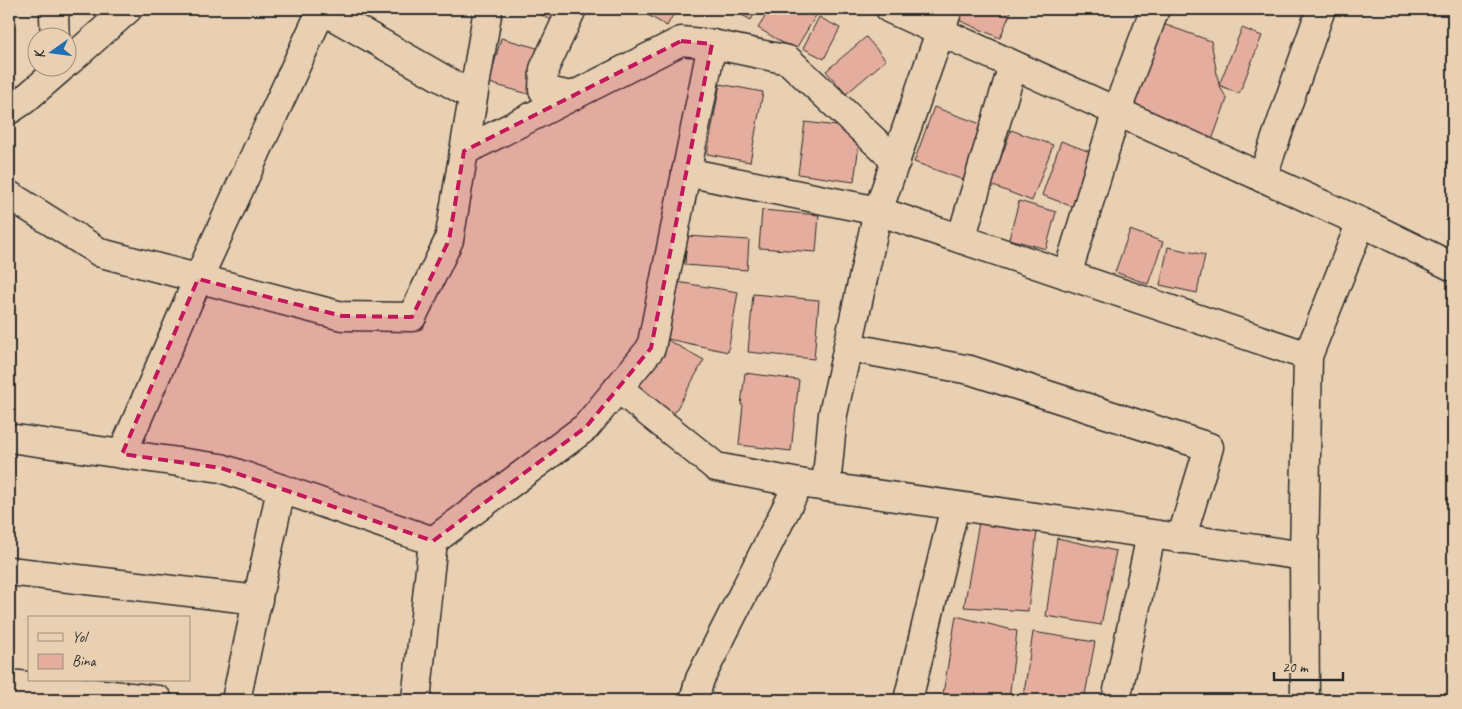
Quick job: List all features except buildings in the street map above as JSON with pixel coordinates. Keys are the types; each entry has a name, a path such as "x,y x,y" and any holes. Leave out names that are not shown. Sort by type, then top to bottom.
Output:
{"street":[{"path":"55,28 56,9"},
{"path":"78,52 128,9"},
{"path":"122,454 198,279 321,9 473,96"},
{"path":"9,195 102,253 342,316 412,317 449,240 488,9"},
{"path":"571,96 542,90 544,69 572,9"},
{"path":"890,9 944,20 1014,65 1361,222 1453,267"},
{"path":"1067,275 1117,110 1155,9"},
{"path":"1262,178 1321,9"},
{"path":"826,487 833,414 878,211 944,20"},
{"path":"464,150 681,42 712,44 788,60 896,161"},
{"path":"416,700 434,541 586,427 650,348 712,44"},
{"path":"961,239 1014,65"},
{"path":"9,110 24,100 49,78"},
{"path":"686,172 878,211 1308,356"},
{"path":"1305,700 1304,556 1308,356 1361,222"},
{"path":"848,347 970,370 1209,447 1181,539"},
{"path":"618,388 716,467 799,483 1304,556"},
{"path":"9,438 220,468 434,541"},
{"path":"694,700 700,679 799,483"},
{"path":"236,700 281,489"},
{"path":"908,700 955,506"},
{"path":"1116,700 1151,534"},
{"path":"9,571 258,600"},
{"path":"9,684 100,697 158,700"}],"highlighted area":[{"path":"681,41 712,44 651,348 586,427 433,541 221,468 122,454 198,279 342,316 412,317 449,240 464,151"}]}
